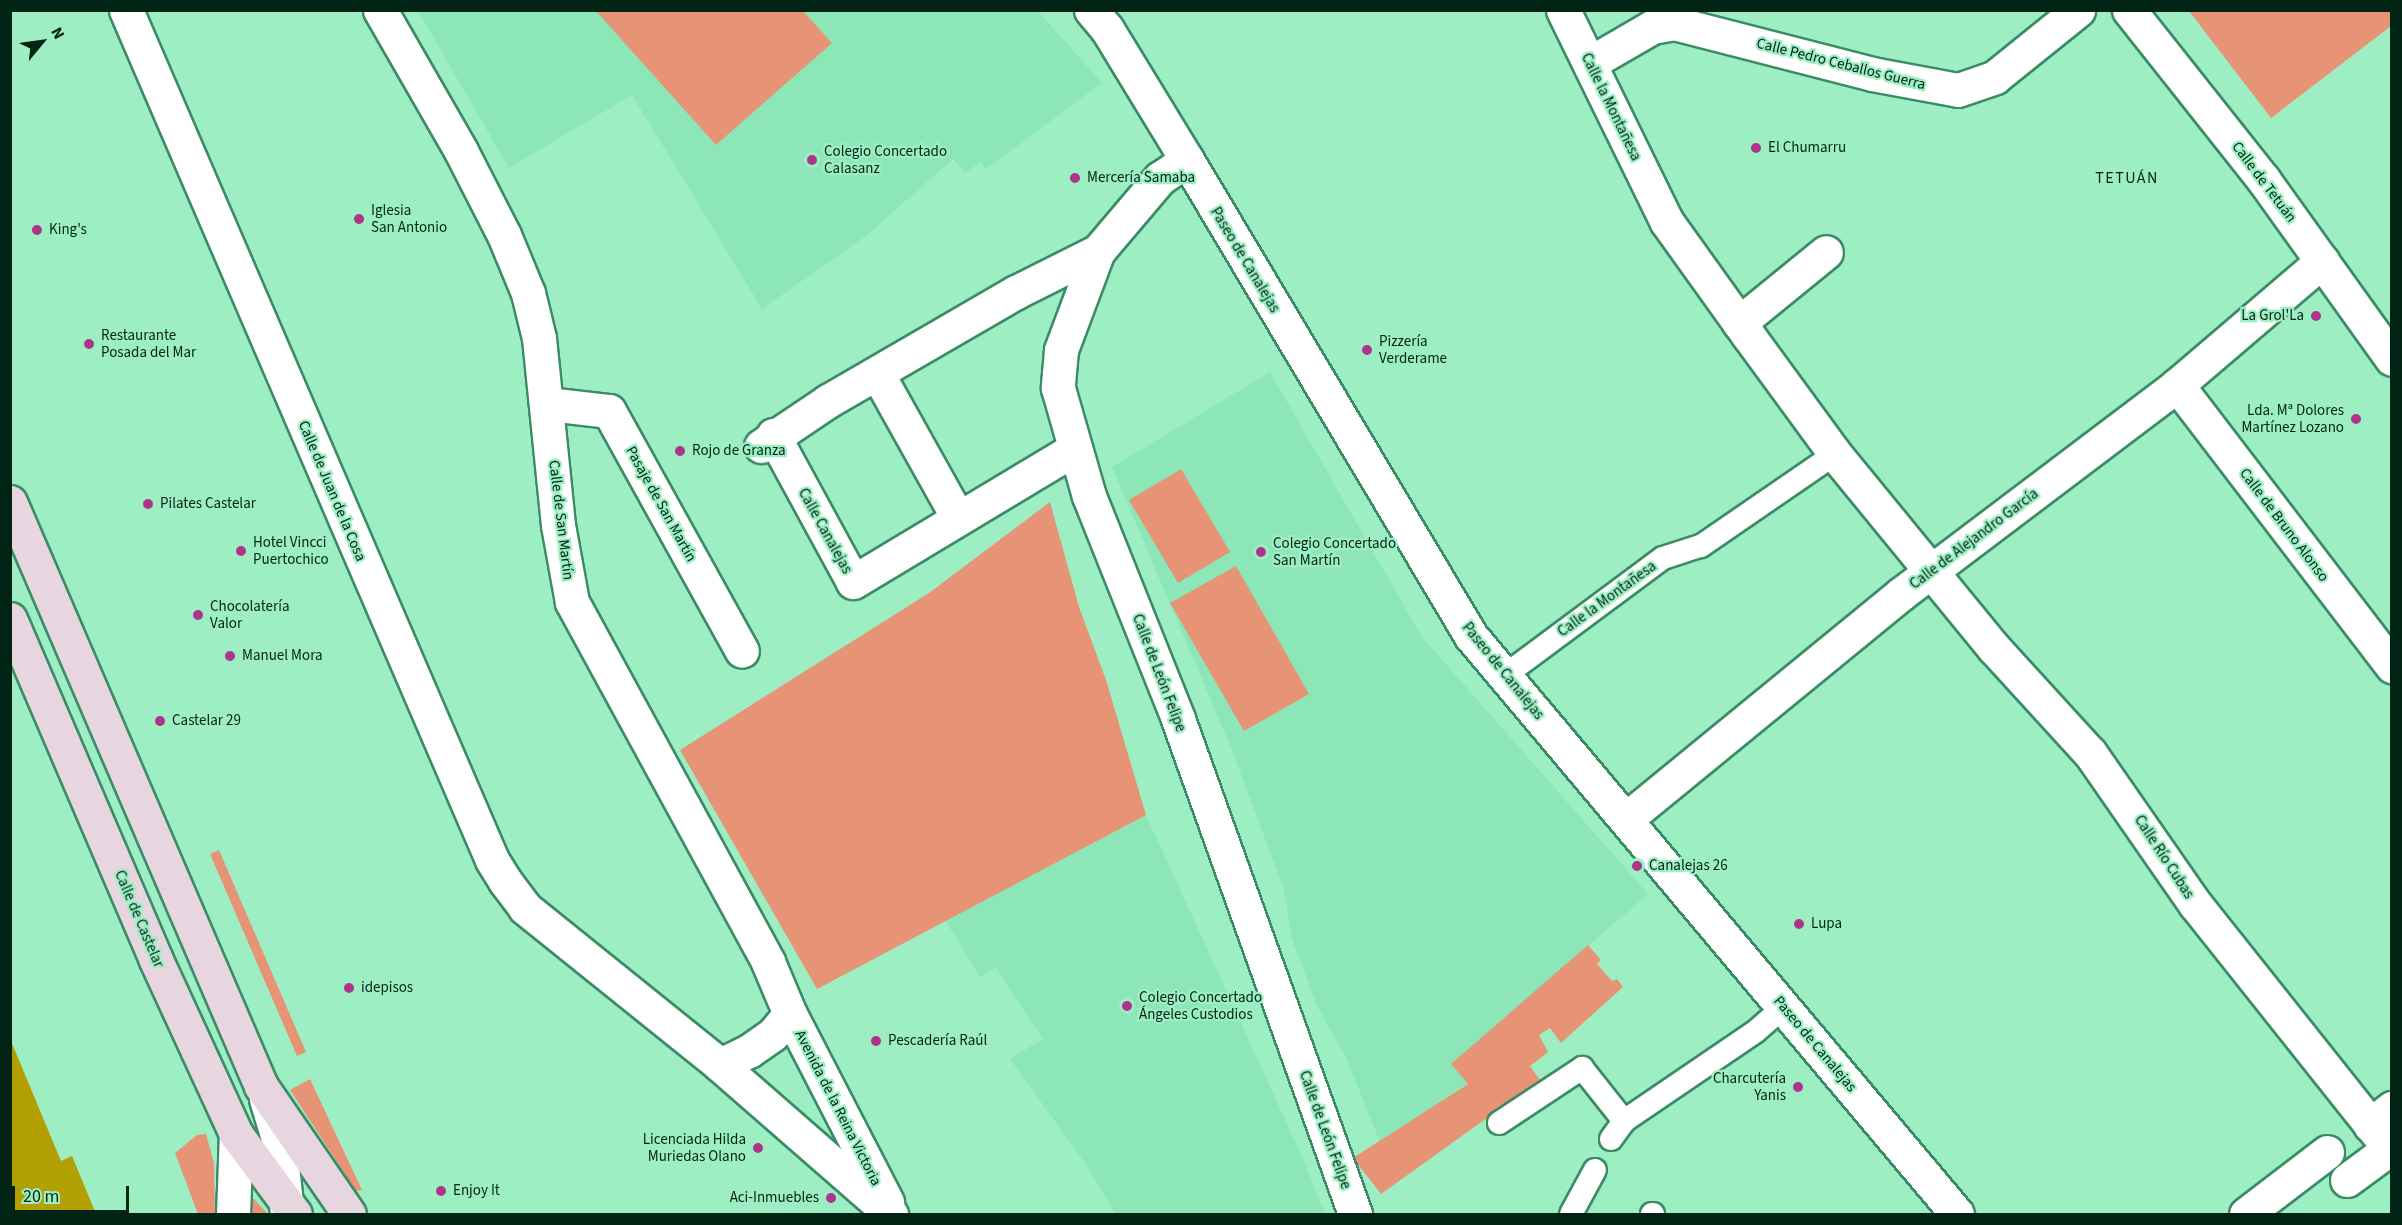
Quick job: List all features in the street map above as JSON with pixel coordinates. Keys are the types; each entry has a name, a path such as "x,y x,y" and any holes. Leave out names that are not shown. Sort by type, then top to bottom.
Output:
{"main road":[{"name":"Calle de Castelar","path":"10,502 261,1086 349,1215"},
{"name":"Calle de Castelar","path":"10,619 156,960 236,1134 290,1212"}],"street":[{"name":"Calle de Juan de la Cosa","path":"126,10 492,860 525,908 573,946"},
{"name":"Calle de San Martín","path":"380,10 504,235 528,293 539,338 548,404 558,525 572,602 768,962 789,1014"},
{"name":"Paseo de Canalejas","path":"1090,10 1107,29 1187,160 1471,636 1957,1215"},
{"name":"Calle la Montañesa","path":"1563,10 1667,222 1835,454 1932,571"},
{"name":"Calle Pedro Ceballos Guerra","path":"1590,63 1652,27 1674,23 1872,74 1958,90 1995,77 2078,10"},
{"name":"Calle de Tetuán","path":"2129,10 2263,179 2391,359"},
{"name":"Calle de León Felipe","path":"1187,160 1160,178 1098,251 1077,298 1061,350 1058,388 1089,496 1178,719 1355,1215"},
{"name":"Calle Canalejas","path":"1074,449 853,582 767,440 877,372 1016,292 1098,251"},
{"path":"1739,323 1826,252"},
{"name":"Calle de Alejandro García","path":"1626,819 1932,571 2177,385 2322,261"},
{"path":"877,372 958,518"},
{"name":"Calle de Bruno Alonso","path":"2177,385 2391,666"},
{"name":"Pasaje de San Martín","path":"548,404 609,411 670,497 742,651"},
{"name":"Calle Río Cubas","path":"1932,571 1994,648 2090,753 2195,904 2386,1133 2347,1180"},
{"name":"Avenida de la Reina Victoria","path":"573,946 720,1065 892,1215"},
{"name":"Avenida de la Reina Victoria","path":"720,1065 750,1051 773,1034 789,1014 892,1215"},
{"name":"Calle de Castelar","path":"261,1086 280,1145 290,1212"},
{"path":"233,1215 236,1134"},
{"path":"2246,1215 2327,1152"}],"lane":[{"name":"Calle la Montañesa","path":"1504,676 1663,558 1701,546 1835,454"},
{"path":"1499,1123 1582,1068 1618,1130 1755,1032 1784,1007"},
{"path":"1571,1215 1595,1170"}],"shaded area":[{"name":"Colegio Concertado Calasanz","path":"418,11 1038,11 1102,83 986,169 980,162 965,173 953,159 866,236 762,309 632,95 509,168"},
{"path":"596,11 803,11 832,43 716,145"},
{"path":"2189,11 2391,11 2391,26 2271,118"},
{"path":"1270,372 1422,637 1648,894 1451,1064 1468,1083 1380,1142 1346,1057 1318,1008 1292,939 1284,890 1232,750 1112,467"},
{"path":"1181,469 1230,552 1178,583 1129,500"},
{"path":"1050,502 1079,607 1106,680 1146,815 817,989 680,750 929,593"},
{"path":"1236,566 1309,694 1244,731 1170,603"},
{"name":"Colegio Concertado Ángeles Custodios","path":"1146,815 1304,1161 1325,1214 1115,1214 1089,1169 1010,1059 1043,1039 996,968 980,977 945,920"},
{"path":"219,850 306,1052 297,1056 210,854"},
{"path":"1588,945 1601,960 1597,964 1612,981 1617,979 1623,987 1561,1043 1550,1028 1539,1035 1548,1052 1530,1066 1540,1080 1381,1194 1353,1158 1468,1084 1451,1064"},
{"path":"11,1041 61,1161 72,1156 96,1214 11,1214"},
{"path":"310,1079 362,1190 356,1191 290,1090"},
{"path":"206,1134 214,1163 215,1214 198,1214 175,1153 197,1135"},
{"path":"251,1196 268,1214 250,1214"}],"place":[{"name":"El Chumarru","path":"1756,148"},
{"name":"Colegio Concertado Calasanz","path":"812,160"},
{"name":"Mercería Samaba","path":"1075,178"},
{"name":"Iglesia San Antonio","path":"359,219"},
{"name":"King's","path":"37,230"},
{"name":"La Grol'La","path":"2316,316"},
{"name":"Restaurante Posada del Mar","path":"89,344"},
{"name":"Pizzería Verderame","path":"1367,350"},
{"name":"Lda. Mª Dolores Martínez Lozano","path":"2356,419"},
{"name":"Rojo de Granza","path":"680,451"},
{"name":"Pilates Castelar","path":"148,504"},
{"name":"Hotel Vincci Puertochico","path":"241,551"},
{"name":"Colegio Concertado San Martín","path":"1261,552"},
{"name":"Chocolatería Valor","path":"198,615"},
{"name":"Manuel Mora","path":"230,656"},
{"name":"Castelar 29","path":"160,721"},
{"name":"Canalejas 26","path":"1637,866"},
{"name":"Lupa","path":"1799,924"},
{"name":"idepisos","path":"349,988"},
{"name":"Colegio Concertado Ángeles Custodios","path":"1127,1006"},
{"name":"Pescadería Raúl","path":"876,1041"},
{"name":"Charcutería Yanis","path":"1798,1087"},
{"name":"Licenciada Hilda Muriedas Olano","path":"758,1148"},
{"name":"Enjoy It","path":"441,1191"},
{"name":"Aci-Inmuebles","path":"831,1198"}],"district":[{"name":"TETUÁN","path":"2127,178"}]}
